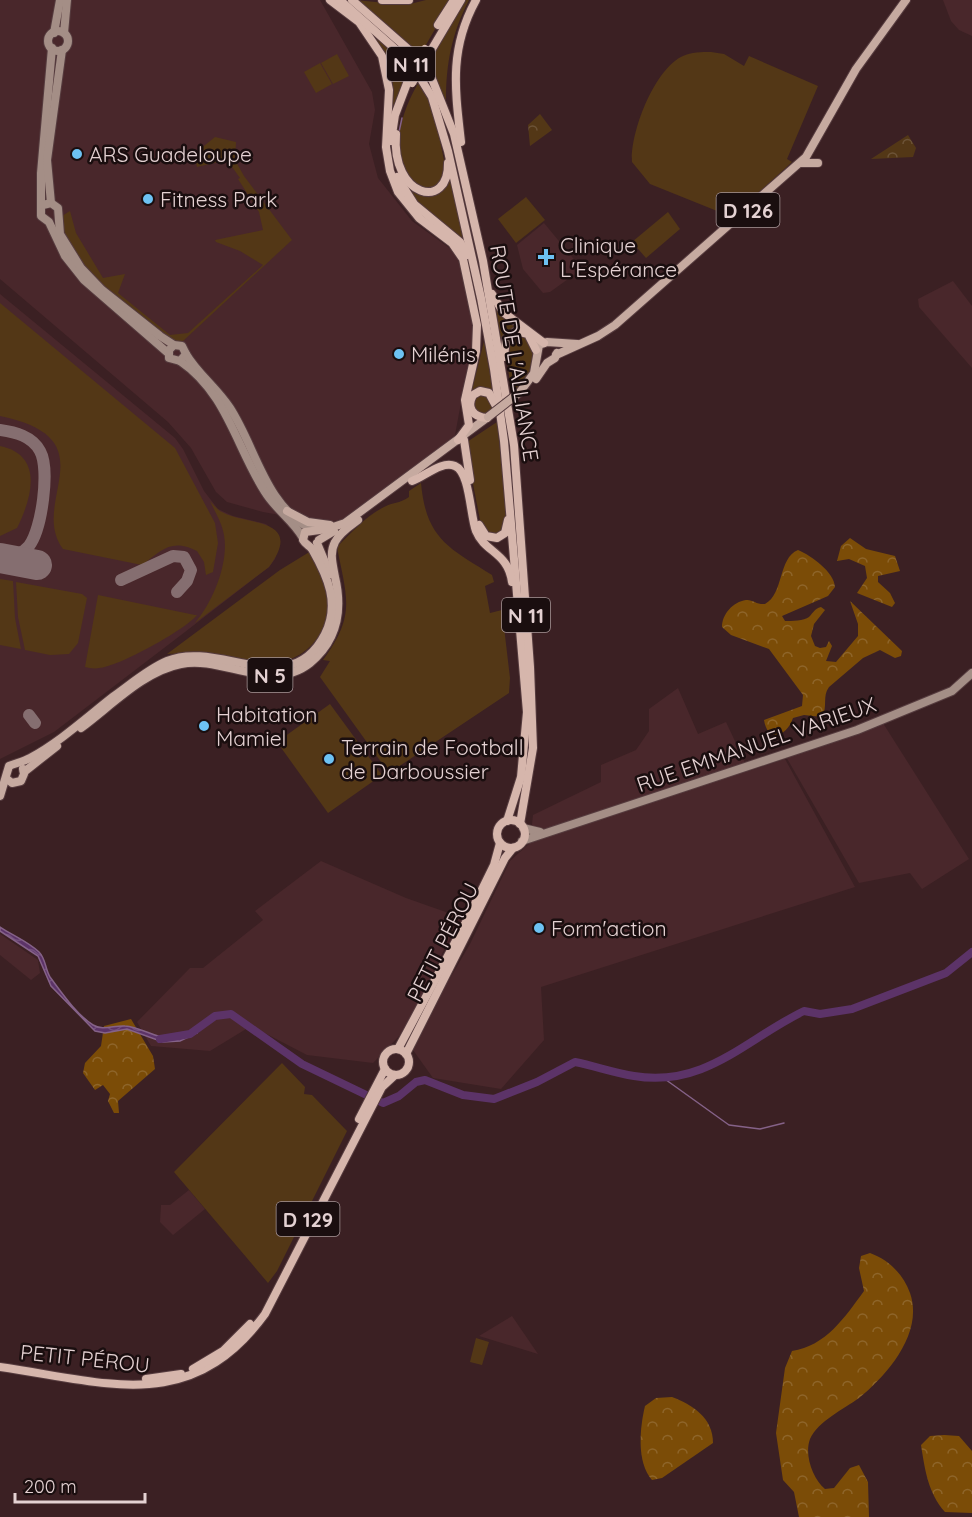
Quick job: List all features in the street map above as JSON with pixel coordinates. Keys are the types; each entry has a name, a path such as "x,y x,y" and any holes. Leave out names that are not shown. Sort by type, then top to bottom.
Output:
{"highway":[{"path":"330,0 359,22 382,56 389,90 387,159 398,192 419,218 460,252 468,275 477,337 466,392 469,425 461,440 479,524 489,537 500,537 507,529 517,451 504,357 505,343 512,333 523,332 530,337 537,354"},
{"name":"ROUTE DE L'ALLIANCE","path":"340,0 411,63 432,96 448,151 478,284 513,491 534,725 522,826"},
{"name":"ROUTE DE L'ALLIANCE","path":"352,0 417,56 440,94 462,164 483,261 509,406 527,738 521,777 507,821"},
{"path":"382,0 409,0"},
{"path":"454,0 395,115 391,154 396,173 414,204 460,242 478,284"},
{"path":"427,52 461,0"},
{"path":"454,134 450,70 457,33 470,0"},
{"path":"462,164 454,69 465,22 476,0"},
{"path":"386,132 396,103 411,81"},
{"path":"411,81 398,119 395,145 399,167 410,186 417,190 428,191 442,184 447,173 448,151"},
{"path":"483,261 493,297 499,307 548,343"},
{"path":"489,419 476,416 471,409 471,398 478,392 487,392 492,396 502,429"},
{"path":"412,482 443,465 452,465 461,471 477,534 508,565 522,651"},
{"path":"507,821 522,826"},
{"name":"N 11","path":"500,843 497,832 507,821"},
{"name":"N 11","path":"522,826 522,841"},
{"path":"500,843 513,848 522,841"},
{"name":"PETIT PÉROU","path":"402,1052 494,865 500,843"},
{"name":"PETIT PÉROU","path":"402,1052 500,867 513,848"},
{"name":"D 129","path":"385,1069 383,1062 386,1054 402,1052 408,1067 404,1072 395,1075"},
{"path":"385,1069 395,1075"},
{"name":"PETIT PÉROU","path":"0,1367 114,1383 164,1384 194,1375 223,1359 244,1340 265,1314 372,1100 385,1069"},
{"name":"PETIT PÉROU","path":"0,1362 142,1379 180,1374 216,1356 233,1342 260,1310 372,1100 395,1075"}],"main road":[{"path":"47,204 41,173 52,48 49,40 54,33 60,0"},
{"path":"67,0 64,33 68,40 62,50 47,160 47,204 40,213 47,221 65,256 84,280 168,353 173,361 183,358"},
{"name":"D 126","path":"556,355 598,336 615,325 801,163 812,149 871,45 906,0"},
{"path":"54,33 64,33"},
{"path":"52,48 62,50"},
{"path":"801,163 819,163"},
{"path":"47,204 58,208 57,218 62,239 81,268 109,296 174,345 182,346 183,358 221,405 263,490 294,524 306,544 353,517 461,440 521,393 556,355 548,343 537,354 534,373 521,393"},
{"path":"47,221 57,218"},
{"name":"D 126","path":"548,343 577,344"},
{"path":"168,353 174,345"},
{"path":"537,354 547,363"},
{"path":"183,358 210,380 231,410 269,486 287,511 315,538"},
{"path":"337,588 332,561 333,547 340,535 412,482 461,440"},
{"path":"287,511 304,520 322,525 336,524 353,517"},
{"path":"315,538 367,513"},
{"name":"N 5","path":"24,772 148,678 165,669 199,662 271,675 304,667 328,644 336,628 339,613 337,588 315,538"},
{"name":"N 5","path":"16,764 38,753 129,685 170,659 200,656 273,668 292,665 306,658 327,630 333,603 315,538"},
{"name":"RUE EMMANUEL VARIEUX","path":"522,841 746,768 882,720 952,692 971,674"},
{"path":"16,764 24,772 23,778 0,798 7,779 7,768 16,764"},
{"path":"7,779 17,783"},
{"name":"RUE EMMANUEL VARIEUX","path":"522,826 533,832 544,832"}],"shaded area":[{"path":"0,0 320,0 372,92 375,110 369,144 378,178 412,221 455,252 469,291 474,333 455,435 364,514 325,523 263,512 227,502 216,492 191,448 168,422 0,279"},
{"path":"943,0 972,0 972,36 959,30 951,21"},
{"name":"Clinique L'Espérance","path":"544,223 582,269 550,292 543,293 523,269 517,245"},
{"path":"953,281 972,306 972,368 919,307 918,299"},
{"path":"0,294 175,438 204,491 218,509 233,516 266,524 277,535 279,544 275,559 269,567 185,632 54,732 0,759"},
{"path":"678,688 698,734 726,722 749,771 785,759 855,887 541,987 544,1040 501,1089 433,1078 413,1050 470,944 510,861 530,843 533,815 601,782 601,765 636,750 649,731 649,709"},
{"path":"881,720 969,859 922,889 910,873 859,883 785,755"},
{"path":"321,861 406,898 460,917 405,1030 373,1063 307,1055 251,1026 210,1051 151,1046 137,1022 190,968 203,968 263,920 255,911"},
{"path":"0,934 38,960 40,973 31,980 0,955"},
{"path":"189,1190 205,1209 173,1235 160,1222 161,1205 170,1205"},
{"path":"512,1316 538,1354 479,1336"}],"green space":[{"path":"355,0 406,5 426,0 452,0 420,55 390,27"},
{"path":"464,0 469,0 458,24 451,48 446,100 426,66"},
{"path":"367,29 412,69 392,108 392,75 385,56"},
{"path":"711,52 724,54 744,66 749,56 818,86 787,159 792,162 732,217 650,184 632,162 632,150 640,119 646,103 663,74 672,63 683,56"},
{"path":"337,54 349,76 333,84 321,63"},
{"path":"320,63 332,84 316,93 304,72"},
{"path":"420,80 434,111 446,170 436,188 420,190 404,172 398,149 405,112"},
{"path":"540,114 552,130 530,146 528,125"},
{"path":"908,135 916,148 913,157 871,159"},
{"path":"215,137 236,142 235,160 244,176 292,240 183,341 173,341 122,303 86,268 72,250 63,233 62,216 70,211 76,233 103,278 125,274 118,293 170,335 188,333 263,265 215,240 263,230 259,212 227,160 197,167 194,154"},
{"path":"450,179 467,249 426,214 404,185 416,193 429,196 441,191"},
{"path":"526,197 545,220 516,243 498,219"},
{"path":"668,212 680,229 646,258 632,242"},
{"path":"0,303 175,448 215,523 218,543 213,572 206,575 204,562 197,551 188,547 167,547 142,565 63,549 55,531 54,512 60,474 59,456 52,440 33,426 0,416"},
{"path":"495,306 522,329 502,348"},
{"path":"524,334 533,345 535,369 512,396 508,366 509,343 512,337"},
{"path":"484,341 494,396 471,394"},
{"path":"479,394 489,396 494,409 487,416 474,409 474,401"},
{"path":"497,422 507,516 507,522 499,536 488,535 481,525 467,453 467,442"},
{"path":"0,446 14,451 23,458 29,468 31,479 27,504 17,528 0,536"},
{"path":"421,483 428,517 434,530 452,549 492,575 494,582 485,586 490,613 502,610 510,678 509,693 389,773 320,677 330,661 323,660 341,631 345,618 346,594 337,547 371,515 387,505 409,497 409,491"},
{"path":"210,501 224,513 269,526 277,532 280,540 278,551 269,567 195,623 208,604 218,582 224,558 223,531"},
{"path":"850,538 866,549 895,556 900,571 878,576 878,582 890,593 895,603 892,607 857,593 867,578 865,566 849,559 837,561 841,546"},
{"path":"798,550 816,560 827,570 835,587 828,596 782,616 785,621 798,620 809,617 821,607 825,610 814,624 811,636 815,646 826,647 829,641 832,646 826,661 836,662 858,636 858,624 850,601 902,651 901,656 895,658 880,650 863,658 829,687 822,717 804,715 793,718 782,733 773,735 766,728 764,720 802,706 803,695 769,649 731,635 722,627 722,622 726,613 741,601 748,600 765,604 771,599 787,560"},
{"path":"311,551 325,583 329,604 324,626 318,637 304,652 287,660 268,664 187,654 167,654 280,570"},
{"path":"0,579 13,581 15,618 21,649 0,645"},
{"path":"16,582 82,594 87,598 78,643 69,654 50,655 25,650 18,617"},
{"path":"98,595 197,615 166,638 135,655 108,666 85,667"},
{"name":"Terrain de Football de Darboussier","path":"330,704 382,775 328,813 277,742"},
{"path":"131,1019 153,1056 155,1069 118,1101 119,1113 114,1113 108,1101 110,1094 103,1085 95,1090 83,1073 85,1063 101,1046 104,1026"},
{"path":"282,1063 305,1087 304,1094 312,1095 347,1131 277,1271 268,1283 174,1172"},
{"path":"870,1253 889,1264 907,1286 913,1308 912,1323 900,1352 881,1378 859,1398 819,1427 808,1445 813,1473 825,1489 834,1488 850,1468 859,1465 868,1482 869,1517 799,1517 794,1492 783,1480 776,1433 785,1368 792,1351 804,1348 825,1337 857,1301 864,1291 859,1268 861,1256"},
{"path":"476,1338 489,1342 482,1365 470,1362"},
{"path":"672,1397 694,1408 706,1420 710,1426 713,1443 662,1478 652,1480 643,1464 641,1454 645,1406 656,1398"},
{"path":"930,1436 959,1436 972,1451 972,1513 945,1512 931,1489 921,1445"}],"water":[{"path":"0,927 39,952 50,977 59,990 93,1025 100,1028 133,1027 168,1039 186,1036 195,1030 197,1033 180,1041 163,1042 127,1029 105,1033 95,1031 51,986 38,956 0,931"}],"waterway":[{"path":"399,132 402,118"},
{"path":"160,1039 190,1034 215,1016 231,1014 302,1064 383,1103 399,1096 416,1082 425,1080 463,1095 494,1099 537,1082 575,1062 634,1076 659,1078 682,1075 724,1058 804,1011 820,1014 852,1009 946,973 972,952"},
{"path":"662,1077 729,1125 760,1129 784,1123"}],"taxiway":[{"path":"0,430 23,436 37,446 43,460 44,471 41,513 34,538 23,552 0,558"},
{"path":"121,580 173,556 184,557 191,570 187,581 177,592"},
{"path":"29,715 35,723"}],"runway":[{"path":"0,558 37,565"}],"place":[{"name":"ARS Guadeloupe","path":"77,154"},
{"name":"Fitness Park","path":"148,199"},
{"name":"Clinique L'Espérance","path":"546,257"},
{"name":"Milénis","path":"399,354"},
{"name":"Habitation Mamiel","path":"204,726"},
{"name":"Terrain de Football de Darboussier","path":"329,759"},
{"name":"Form'action","path":"539,928"}]}
